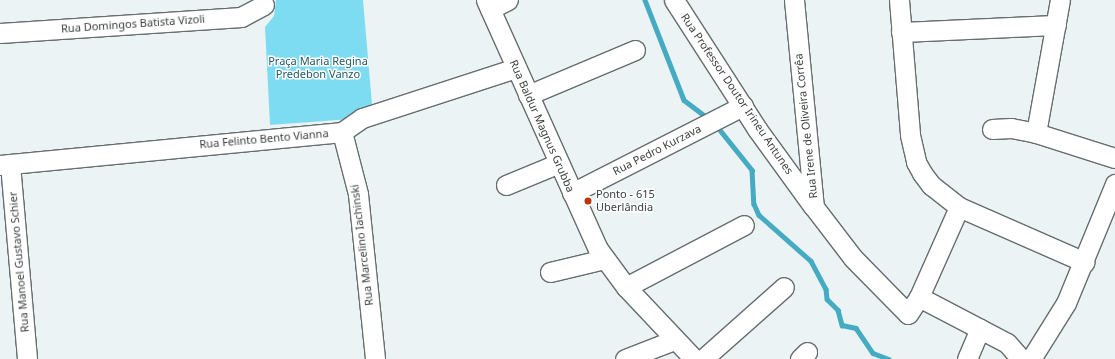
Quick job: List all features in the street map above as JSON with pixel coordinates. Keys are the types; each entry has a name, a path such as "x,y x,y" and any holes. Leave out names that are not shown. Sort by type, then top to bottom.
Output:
{"street":[{"path":"488,5 508,0"},
{"name":"Rua Professor Doutor Irineu Antunes","path":"674,0 743,106 814,207"},
{"name":"Rua Irene de Oliveira Corrêa","path":"794,0 814,207 852,258 908,314 919,297"},
{"path":"899,0 909,128 914,156 931,185 959,208 1084,262"},
{"path":"1036,133 1060,0"},
{"name":"Rua Domingos Batista Vizoli","path":"0,33 241,17 264,5"},
{"name":"Rua Baldur Magnus Grubba","path":"488,5 572,193 604,259 626,287 674,340 694,359"},
{"path":"901,32 1056,25"},
{"path":"528,95 635,50"},
{"name":"Rua Felinto Bento Vianna","path":"5,165 342,132 362,118 516,68"},
{"name":"Rua Pedro Kurzava","path":"572,193 743,106"},
{"path":"992,128 1011,128 1036,133 1115,158"},
{"name":"Rua Marcelino Iachinski","path":"342,132 358,194 375,359"},
{"path":"506,185 559,163"},
{"name":"Rua Manoel Gustavo Schier","path":"5,165 27,359"},
{"path":"1031,359 1056,321 1084,262 1115,184"},
{"path":"959,208 919,297 1013,347 1021,359"},
{"path":"626,287 744,225"},
{"path":"550,272 604,259"},
{"path":"703,359 784,287"},
{"path":"967,359 980,329"},
{"path":"624,359 674,340"}],"green space":[{"name":"Praça Maria Regina Predebon Vanzo","path":"276,0 363,0 372,104 351,119 270,125 265,27 274,16"}],"waterway":[{"path":"645,0 684,100 709,119"},
{"path":"716,125 752,170 754,204 759,215 811,261 826,289 827,299 838,310 842,325 856,328 873,353 889,359"}],"place":[{"name":"Ponto - 615 Uberlândia","path":"588,201"}]}
